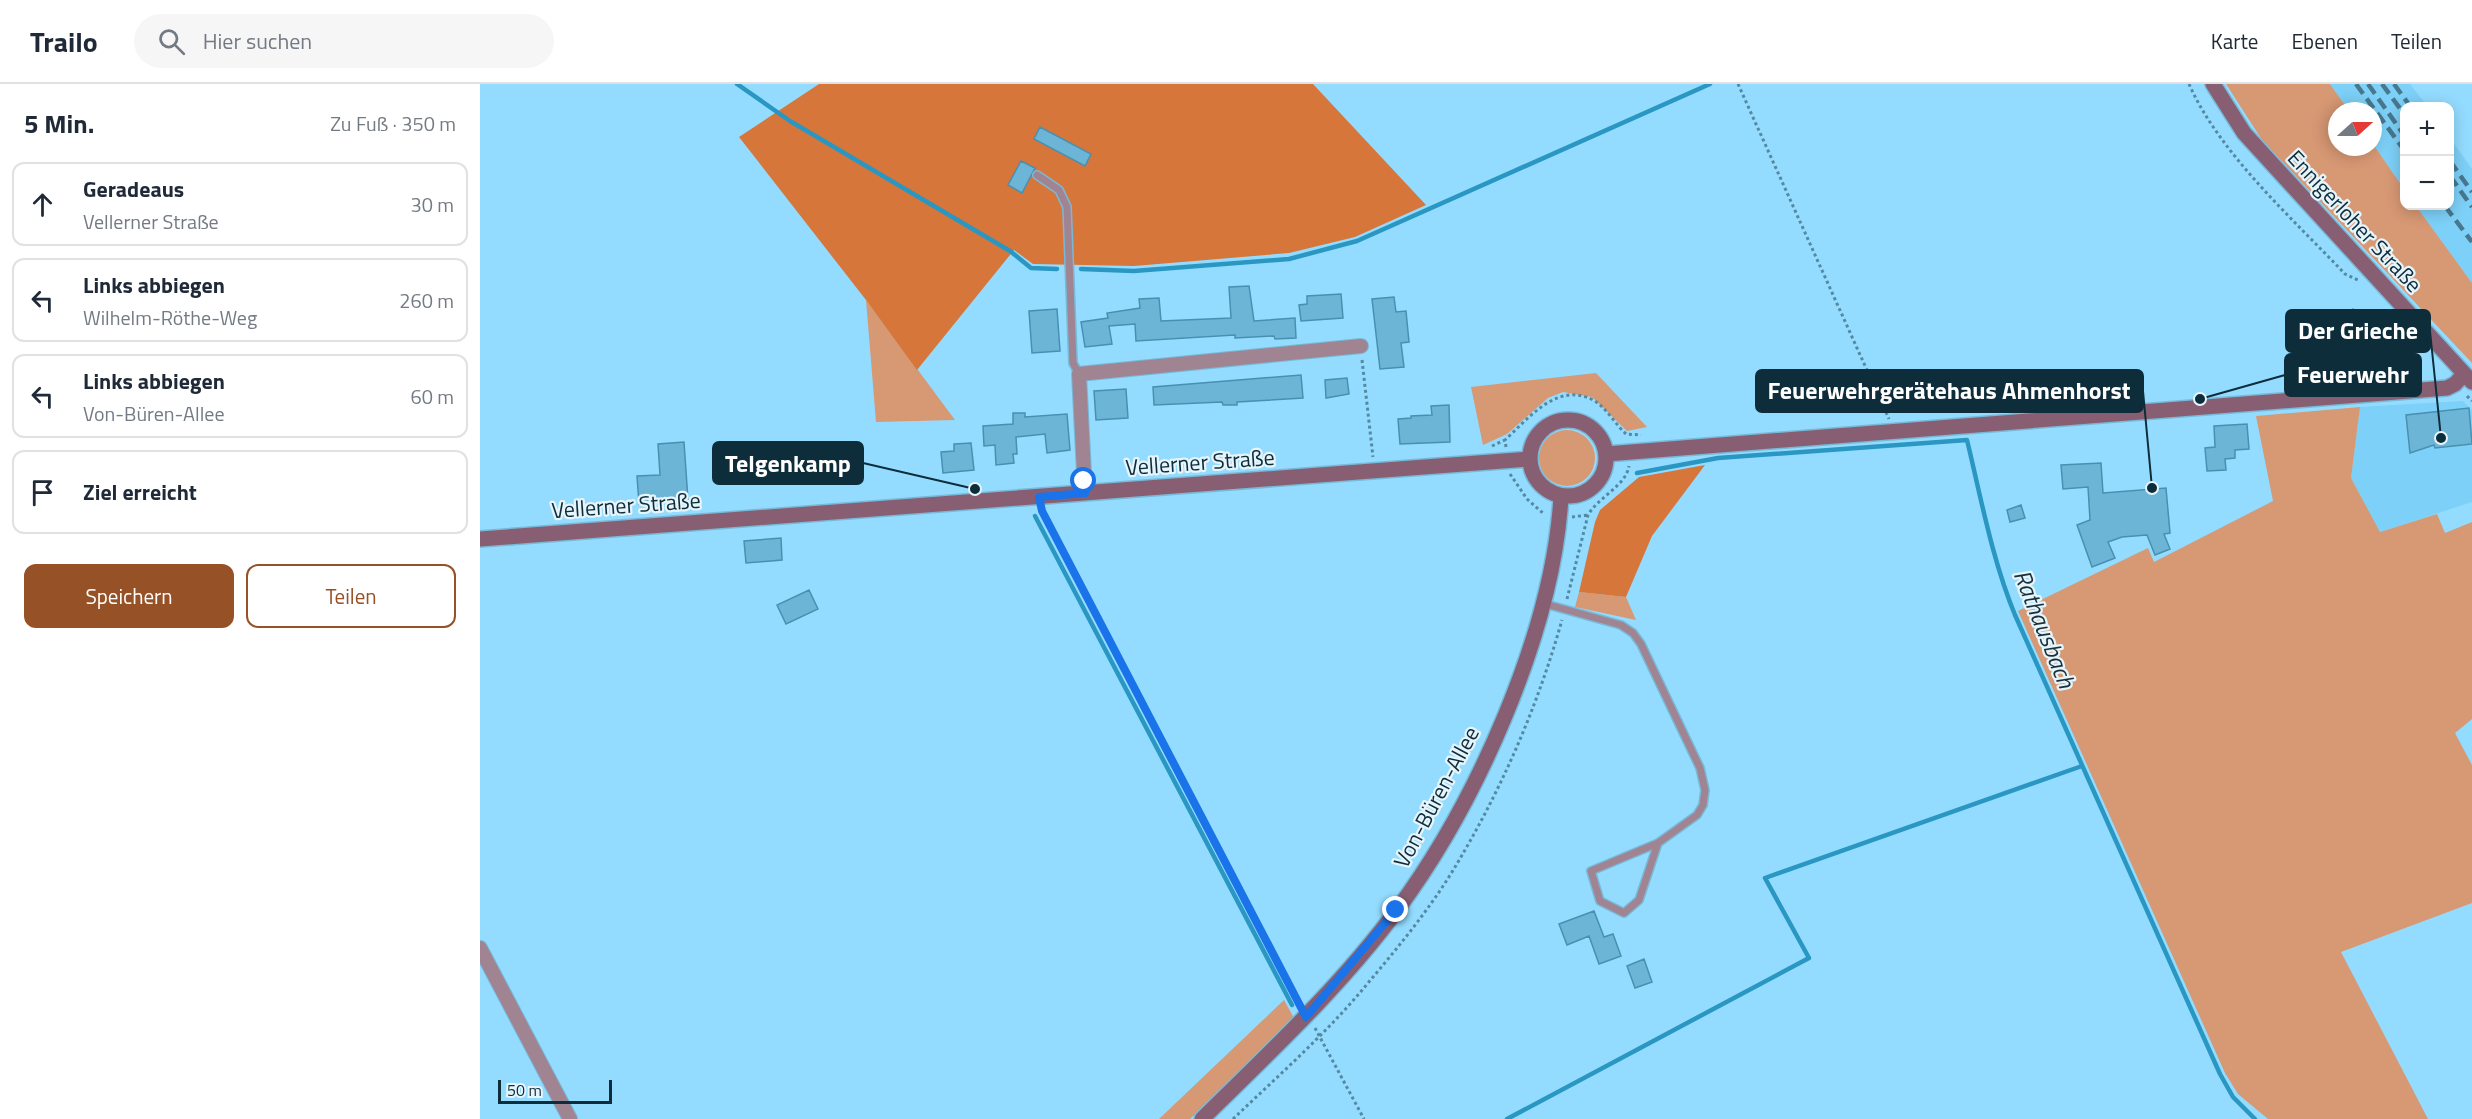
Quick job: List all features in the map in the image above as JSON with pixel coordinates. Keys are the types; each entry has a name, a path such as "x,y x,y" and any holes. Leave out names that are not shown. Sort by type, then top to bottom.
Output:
{"main road":[{"name":"Ennigerloher Straße","path":"2214,84 2244,133 2468,378"},
{"path":"1606,454 2447,388 2468,378"},
{"path":"1572,420 1584,423 1595,431 1603,442 1606,454 1606,466 1602,477 1594,487 1584,493 1561,497 1549,492 1539,484 1532,472 1529,459 1531,446 1537,435 1547,426 1559,421 1572,420"},
{"name":"Vellerner Straße","path":"480,539 1529,459"},
{"name":"Von-Büren-Allee","path":"1202,1119 1306,1017 1396,910 1434,855 1472,788 1525,661 1542,603 1560,516 1561,497"}],"street":[{"path":"1085,493 1079,374 1361,346"},
{"path":"480,948 570,1119"}],"lane":[{"path":"1037,175 1059,190 1067,207 1073,363 1079,374"},
{"path":"1542,603 1621,625 1633,633 1641,644 1700,768 1705,790 1703,805 1696,815 1658,843 1591,871 1600,901 1623,913 1639,900 1658,843"}],"path":[{"path":"1738,84 1889,416 1891,432"},
{"path":"2189,84 2200,110 2247,169 2344,274 2365,282"},
{"path":"1361,346 1374,471"},
{"path":"1626,434 1592,400 1565,395 1551,399 1505,440 1510,476 1527,499 1545,514 1575,518 1588,515 1593,506 1625,477 1629,468"},
{"path":"1039,497 1042,511 1306,1017 1320,1034 1364,1119"}],"shaded area":[{"path":"819,84 1313,84 1426,205 1355,237 1289,253 1134,266 1033,264 1014,250 917,370 866,300 739,137"},
{"path":"2226,84 2330,84 2343,102 2328,102 2328,156 2381,156 2400,183 2400,210 2419,210 2472,283 2472,363 2262,140"},
{"path":"2330,84 2410,84 2424,102 2400,102 2400,183 2381,156 2382,102 2343,102"},
{"path":"2454,144 2472,169 2472,283 2419,210 2454,210"},
{"path":"866,300 955,420 876,422"},
{"path":"1596,373 1647,427 1627,431 1592,397 1563,392 1548,398 1507,434 1483,445 1471,387"},
{"path":"2463,401 2472,410 2472,502 2380,532 2351,478 2360,407"},
{"path":"2360,407 2351,478 2380,532 2437,514 2445,533 2472,522 2472,719 2455,733 2472,765 2472,903 2341,952 2428,1119 2268,1119 2238,1094 2225,1073 2018,611 2148,548 2154,562 2273,501 2256,416"},
{"path":"1562,430 1572,430 1587,438 1593,447 1595,458 1593,469 1587,478 1572,486 1562,486 1551,481 1544,474 1539,463 1539,453 1544,442 1551,435"},
{"path":"1705,465 1652,536 1626,597 1579,592 1595,522 1600,510 1639,477"},
{"path":"1579,592 1626,597 1636,620 1575,607"},
{"path":"1284,1000 1294,1018 1190,1119 1159,1119"}],"building":[{"path":"1040,127 1091,154 1085,166 1034,139"},
{"path":"1021,161 1035,168 1022,193 1008,185"},
{"path":"1249,286 1254,321 1295,318 1296,338 1275,339 1274,336 1235,338 1235,335 1136,341 1135,324 1109,326 1112,344 1085,347 1081,322 1108,318 1107,313 1140,308 1139,299 1159,298 1161,321 1231,318 1229,287"},
{"path":"1341,294 1343,318 1301,321 1299,305 1307,304 1307,296"},
{"path":"1394,297 1396,312 1406,311 1409,342 1401,343 1404,367 1380,369 1372,299"},
{"path":"1057,309 1060,351 1032,353 1029,311"},
{"path":"2353,309 2377,335 2387,327 2413,355 2395,370 2377,351 2372,358 2355,338 2350,342 2347,339 2342,343 2330,330"},
{"path":"1301,375 1303,398 1237,402 1237,405 1223,405 1222,402 1154,405 1153,387"},
{"path":"1347,378 1349,394 1326,398 1325,380"},
{"path":"1126,389 1128,418 1096,420 1094,391"},
{"path":"1449,405 1450,442 1400,444 1398,419 1432,415 1431,406"},
{"path":"2469,408 2472,444 2435,448 2434,445 2410,453 2406,415"},
{"path":"1013,413 1025,413 1025,417 1067,414 1070,450 1047,453 1045,434 1016,437 1017,454 1013,454 1014,463 996,465 995,445 984,446 983,426 1013,424"},
{"path":"2247,424 2249,449 2235,450 2235,458 2225,459 2226,470 2207,471 2205,448 2215,447 2214,426"},
{"path":"684,442 688,500 639,504 637,476 660,475 658,444"},
{"path":"971,443 974,470 943,473 941,452 954,451 954,444"},
{"path":"2101,463 2103,493 2166,488 2170,533 2164,534 2170,549 2155,555 2147,535 2122,537 2108,542 2115,558 2092,567 2077,525 2090,520 2088,487 2063,489 2061,465"},
{"path":"2021,505 2025,518 2010,522 2007,510"},
{"path":"781,538 782,560 746,563 744,541"},
{"path":"809,590 818,609 786,624 777,605"},
{"path":"1594,911 1604,937 1613,934 1621,956 1599,964 1589,936 1567,945 1559,924"},
{"path":"1644,959 1652,982 1635,988 1627,966"}],"waterway":[{"path":"737,84 790,121 1010,251 1031,268 1057,269"},
{"path":"1081,269 1134,271 1289,259 1357,241 1710,84"},
{"name":"Rathausbach","path":"1637,473 1718,458 1967,440 1993,550 2015,615 2220,1074 2233,1097 2255,1119"},
{"path":"1035,516 1292,1005"},
{"path":"1507,1119 1809,958 1765,878 2082,766"}],"railway":[{"path":"2356,84 2400,144"},
{"path":"2368,84 2400,129"},
{"path":"2382,84 2400,109"},
{"path":"2394,84 2407,102"},
{"path":"2454,167 2472,192"},
{"path":"2454,182 2472,207"},
{"path":"2448,210 2472,242"}],"place":[{"name":"Feuerwehr","path":"2200,399"},
{"name":"Der Grieche","path":"2441,438"},
{"name":"Feuerwehrgerätehaus Ahmenhorst","path":"2152,488"},
{"name":"Telgenkamp","path":"975,489"}],"route":[{"path":"1084,481 1085,493 1039,497 1042,511 1306,1017 1396,910"}]}
